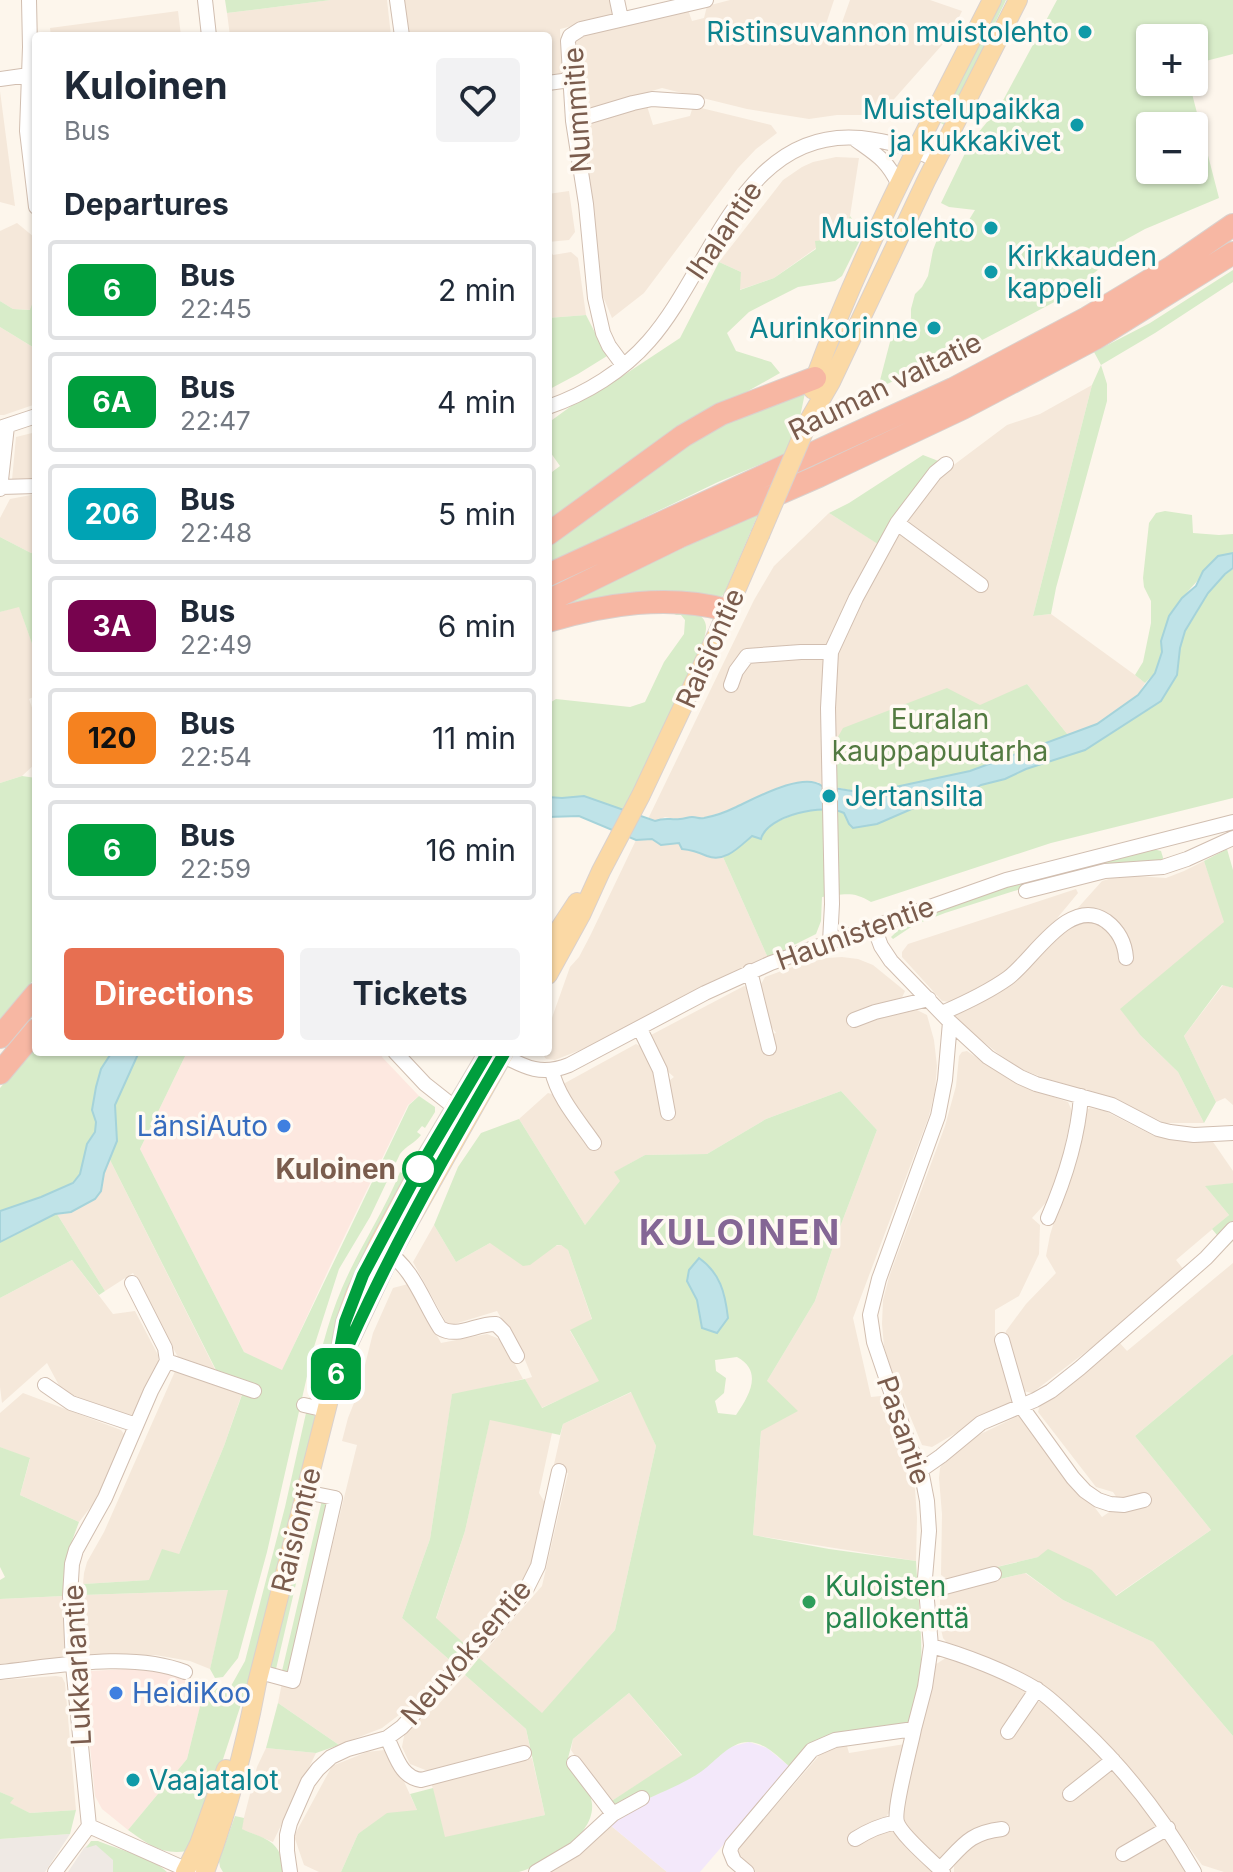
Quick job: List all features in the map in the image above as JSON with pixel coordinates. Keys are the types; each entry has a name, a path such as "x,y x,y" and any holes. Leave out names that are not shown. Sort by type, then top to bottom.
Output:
{"highway":[{"name":"Rauman valtatie","path":"552,573 953,389 1087,318 1172,267 1233,225"},
{"name":"Rauman valtatie","path":"552,599 679,537 963,408 1096,338 1233,253"},
{"path":"552,531 683,436 721,414 815,378"},
{"path":"552,620 612,607 664,601 690,602 727,610"},
{"path":"0,1037 32,999"},
{"path":"0,1073 32,1035"}],"main road":[{"name":"Raisiontie","path":"809,420 815,378 852,282 992,0"},
{"name":"Raisiontie","path":"552,968 641,795 727,610 809,420 831,382 936,160 1018,0"},
{"name":"Raisiontie","path":"552,939 569,911 601,871"},
{"name":"Raisiontie","path":"205,1872 244,1746 335,1376 384,1249 496,1056"},
{"name":"Raisiontie","path":"188,1871 259,1678"}],"street":[{"path":"29,0 27,131 32,173"},
{"path":"205,0 209,32"},
{"path":"397,0 401,32"},
{"path":"617,0 621,19"},
{"name":"Nummitie","path":"623,365 609,346 599,320 591,272 586,204 573,121 568,48 570,36 581,29 706,0"},
{"path":"0,79 29,75"},
{"path":"552,82 570,80"},
{"path":"573,121 652,99 697,102"},
{"path":"852,138 883,159 899,185"},
{"name":"Ihalantie","path":"552,405 592,387 623,365 650,340 670,314 741,200 760,175 781,157 823,139 852,138 881,140 916,150 936,160"},
{"path":"32,417 4,427 0,488 32,486"},
{"path":"830,942 828,708 831,652 897,523 935,473 946,464"},
{"path":"897,523 981,585"},
{"path":"731,685 747,656 831,652"},
{"name":"Haunistentie","path":"552,1071 750,971 1006,880 1233,822"},
{"path":"1026,891 1105,871 1152,869 1187,859 1233,838"},
{"path":"1165,839 1171,864"},
{"path":"946,1018 1025,964 1041,944 1069,919 1093,915 1104,920 1116,930 1125,947 1126,958"},
{"path":"874,927 884,951 946,1018 988,1057 1020,1077 1123,1109 1158,1129 1194,1135 1233,1133"},
{"path":"750,971 769,1048"},
{"path":"854,1020 929,999"},
{"name":"Pasantie","path":"897,1822 897,1807 925,1687 931,1646 925,1578 929,1531 921,1470 909,1445 874,1342 870,1315 879,1279 938,1116 945,1080 946,1018"},
{"path":"640,1029 660,1070 668,1113"},
{"path":"399,1056 425,1084 461,1112"},
{"path":"505,1056 536,1070 552,1071 554,1083 565,1102 594,1143"},
{"path":"1048,1218 1064,1182 1079,1120 1081,1096"},
{"path":"921,1470 981,1423 1051,1391 1206,1258 1233,1229"},
{"path":"384,1249 399,1260 414,1279 440,1328 452,1333 496,1324 517,1356"},
{"path":"132,1283 165,1348 167,1361 254,1391"},
{"path":"1002,1340 1021,1406 1073,1478 1085,1491 1110,1504 1124,1505 1144,1500"},
{"name":"Lukkarlantie","path":"89,1826 73,1665 72,1564 167,1361"},
{"path":"45,1385 71,1403 136,1425"},
{"path":"304,1405 326,1410"},
{"name":"Neuvoksentie","path":"290,1872 287,1835 290,1823 308,1782 318,1769 331,1757 387,1738 402,1727 526,1590 538,1566 559,1471"},
{"path":"259,1678 293,1681 335,1498 305,1492"},
{"path":"926,1592 994,1574"},
{"path":"931,1646 1021,1681 1050,1699 1113,1760 1168,1828 1194,1872"},
{"path":"0,1672 124,1660 144,1661 185,1672"},
{"path":"1008,1732 1037,1689"},
{"path":"747,1872 734,1861 730,1851 732,1845 812,1750 835,1740 914,1729"},
{"path":"387,1738 403,1770 414,1779 429,1778 524,1753"},
{"path":"1070,1794 1113,1760"},
{"path":"574,1763 613,1814"},
{"path":"536,1872 575,1849 613,1814 642,1798"},
{"path":"855,1839 867,1831 897,1822 905,1835 942,1870 975,1836 1002,1829"},
{"path":"55,1872 89,1826 188,1871"},
{"path":"1123,1854 1168,1828"}],"shaded area":[{"path":"331,0 387,0 391,32 229,32 227,13"},
{"path":"404,0 613,0 617,15 560,29 562,75 552,76 552,32 408,32"},
{"path":"730,0 834,0 821,39 835,42 850,0 930,0 962,11 950,36 880,115 837,115 809,119 747,109 662,88 584,111 579,107 576,36 688,10 692,21 704,18 707,6"},
{"path":"178,11 181,32 50,32 50,28"},
{"path":"0,91 15,206 0,202"},
{"path":"647,106 653,125 690,116 693,106 771,125 777,133 738,168 644,293 612,318 602,294 580,126"},
{"path":"836,157 859,158 850,216 839,238 816,241 816,248 774,278 739,290 741,272 719,262 783,180 813,162"},
{"path":"569,191 575,232 569,240 552,242 552,193"},
{"path":"17,223 32,235 31,310 13,309 0,301 0,231"},
{"path":"571,252 578,258 586,315 552,318 552,254"},
{"path":"0,327 32,347 32,405 0,415"},
{"path":"1092,385 1033,616 1051,614 1135,675 1145,683 1138,695 1097,724 1068,735 1027,684 835,787 822,786 818,782 795,784 703,818 648,819 754,600 774,566 829,513 888,550 904,520 939,476 1007,425 1040,414"},
{"path":"32,433 32,482 12,480 16,437"},
{"path":"32,495 32,553 0,537 0,518 10,499"},
{"path":"19,606 32,643 32,698 29,699 32,708 32,767 22,776 0,783 0,612"},
{"path":"653,839 661,845 679,843 682,849 723,857 768,958 628,1031 555,1060 546,1059 544,1056 552,1056 552,1018 570,967 590,936 636,840"},
{"path":"1204,861 1225,922 1121,1009 1141,1036 1178,1072 1204,1123 1165,1123 1108,1097 1023,1070 955,1019 957,1011 1015,978 1102,881 1122,875 1166,878"},
{"path":"1076,889 1078,893 1044,934 1001,979 950,1002 942,1001 902,957 908,944"},
{"path":"842,957 873,965 905,991 900,1002 866,1020 917,1010 927,1015 934,1040 937,1066 929,1116 853,1318 871,1397 881,1396 915,1489 916,1561 753,1535 767,1381 815,1301 877,1130 841,1091 766,1119 707,1154 645,1155 615,1172 621,1181 585,1225 519,1119 548,1093 555,1095 583,1136 584,1143 596,1131 590,1129 563,1090 565,1083 636,1044 642,1047 662,1086 674,1077 666,1070 651,1035 744,986 751,989 760,1037 776,1033 769,1024 759,988 765,977 798,965"},
{"path":"1223,985 1233,988 1233,1105 1225,1098 1216,1102 1184,1036"},
{"path":"967,1051 1016,1084 1068,1102 1072,1111 1052,1196 1032,1218 1040,1225 1039,1254 1019,1296 995,1310 995,1337 1014,1395 1012,1404 932,1447 922,1445 891,1370 884,1347 883,1300 945,1126 956,1086 959,1056"},
{"path":"185,1056 382,1056 419,1096 408,1105 282,1371 244,1352 140,1149"},
{"path":"1090,1108 1105,1111 1154,1136 1176,1140 1211,1139 1233,1171 1233,1183 1206,1187 1229,1215 1176,1260 1184,1270 1112,1332 1032,1393 1023,1391 1006,1331 1026,1304 1056,1273 1046,1256 1050,1235 1070,1168 1081,1113"},
{"path":"109,1158 217,1373 180,1361 133,1273 105,1291 57,1214 64,1214 101,1191"},
{"path":"434,1225 456,1262 490,1243 565,1247 592,1320 570,1331 600,1382 541,1408 525,1379 532,1377 525,1360 497,1311 448,1326 413,1262"},
{"path":"72,1260 113,1314 135,1311 158,1355 158,1363 132,1415 62,1391 47,1363 2,1403 0,1298"},
{"path":"1233,1263 1233,1354 1135,1436 1211,1530 1115,1596 1092,1570 1038,1557 947,1579 941,1575 940,1468 945,1459 964,1442 1020,1415 1026,1417 1102,1517 1121,1504 1113,1492 1096,1487 1038,1412 1041,1402 1119,1342 1127,1351"},
{"path":"408,1284 441,1343 487,1334 502,1340 523,1379 452,1395 430,1539 402,1618 453,1663 425,1695 382,1728 339,1745 278,1703 309,1580 323,1583 357,1445 342,1441 373,1333 393,1288"},
{"path":"176,1369 244,1388 224,1446 179,1554 150,1580 83,1584 87,1562 104,1532"},
{"path":"632,1392 656,1446 615,1630 542,1714 479,1658 542,1586 568,1473 553,1469 563,1424"},
{"path":"23,1393 121,1430 124,1434 103,1486 79,1522 20,1495 30,1459 0,1447 0,1413"},
{"path":"490,1419 552,1433 539,1493 545,1503 528,1579 468,1647 436,1619 465,1531"},
{"path":"1025,1573 1063,1600 1153,1642 1233,1736 1233,1872 1202,1865 1146,1788 1115,1753 1041,1684 948,1644 943,1638 940,1600 947,1592"},
{"path":"229,1590 210,1669 190,1661 155,1655 93,1658 87,1655 83,1595"},
{"path":"64,1596 63,1656 0,1664 0,1599"},
{"path":"949,1656 1028,1689 1030,1697 1011,1723 1001,1728 1011,1737 1037,1702 1046,1702 1102,1754 1102,1763 1108,1769 1115,1768 1159,1828 1122,1853 1128,1859 1163,1837 1170,1838 1186,1872 954,1872 954,1866 979,1835 973,1830 948,1858 939,1858 906,1828 902,1817 933,1666"},
{"path":"160,1667 182,1680 185,1674 204,1690 187,1759 128,1830 102,1809 95,1796 85,1696 91,1671"},
{"path":"465,1675 526,1729 530,1748 428,1771 410,1764 402,1747 405,1731 436,1707"},
{"path":"62,1677 65,1683 76,1810 30,1813 9,1803 13,1798 0,1792 0,1680"},
{"path":"629,1693 682,1756 607,1804 571,1750 573,1739"},
{"path":"749,1742 767,1748 790,1767 700,1872 667,1872 610,1825 637,1804 693,1777 730,1747"},
{"path":"905,1744 894,1807 883,1820 850,1834 856,1845 883,1829 891,1830 937,1872 756,1872 737,1858 737,1850 824,1750 847,1746 849,1753"},
{"path":"266,1748 316,1753 273,1842 241,1829 257,1767"},
{"path":"384,1750 391,1753 417,1810 358,1834 341,1872 319,1872 304,1865 294,1836 332,1766 367,1752"},
{"path":"532,1758 545,1815 444,1838 431,1781"},
{"path":"610,1825 667,1872 547,1872 580,1852"},
{"path":"70,1834 45,1872 0,1872 0,1839"},
{"path":"89,1844 113,1851 113,1872 68,1872"}],"green space":[{"path":"225,0 331,0 227,13"},
{"path":"1000,0 1006,0 946,126 939,122"},
{"path":"1057,0 1233,0 1233,54 1208,60 1208,24 1136,24 1136,96 1193,96 1197,112 1136,112 1136,184 1208,184 1208,155 1219,198 1125,240 1099,269 1062,298 965,349 878,388 891,338 900,322 907,324 911,318 915,294 928,276 942,227 964,228 975,210 941,203 970,143 1000,106"},
{"path":"850,216 863,234 842,276 835,281 798,287 749,312 727,333 736,351 771,362 780,373 711,412 552,523 552,472 560,466 552,455 552,420 680,338 719,262 741,272 740,290 774,278 816,249 815,241 839,238"},
{"path":"1233,270 1233,282 1101,365 1094,352 1150,323"},
{"path":"0,301 13,309 30,310 32,304 32,347 0,327"},
{"path":"586,315 607,356 552,388 552,318"},
{"path":"1101,365 1107,384 1107,401 1051,614 1033,616 1092,385"},
{"path":"805,393 800,417 785,454 718,482 552,562 552,540 700,433"},
{"path":"923,455 941,462 881,546 829,513 849,503"},
{"path":"1165,511 1192,515 1193,533 1233,534 1233,553 1218,556 1169,616 1155,673 1145,683 1135,675 1143,662 1151,623 1151,601 1143,578 1149,523 1156,513"},
{"path":"759,512 724,594 719,599 552,610"},
{"path":"0,537 32,553 32,644 19,607 0,612"},
{"path":"1233,569 1233,798 1051,843 871,902 853,895 822,897 821,921 816,934 768,958 723,857 770,826 795,814 833,809 844,813 849,824 972,790 1026,769 1177,675 1185,631 1198,611 1204,590"},
{"path":"689,609 701,616 706,624 702,646 623,811 584,796 552,797 552,702 556,699 630,707 645,702 664,662 684,634 685,620 681,615 674,615"},
{"name":"Euralan kauppapuutarha","path":"1027,684 1068,735 970,771 864,793 835,787 834,744 843,728 947,688 980,705"},
{"path":"22,776 32,777 32,982 0,1019 0,783"},
{"path":"1153,849 1161,851 1164,861 1062,878 1014,891 945,913 914,925 893,939 891,937 908,921 1013,885"},
{"path":"1227,849 1233,870 1233,988 1222,985 1184,1036 1216,1102 1204,1123 1178,1072 1141,1036 1120,1009 1224,922 1204,861"},
{"path":"32,1051 32,1056 109,1056 101,1069 92,1110 95,1132 87,1144 80,1174 73,1183 0,1211 0,1088"},
{"path":"137,1056 185,1056 140,1149 244,1352 282,1370 409,1105 419,1096 435,1107 425,1128 422,1126 417,1132 421,1135 400,1154 370,1217 339,1269 313,1350 267,1552 238,1658 223,1677 215,1678 210,1669 228,1590 83,1595 83,1584 149,1580 162,1549 179,1554 244,1389 217,1372 109,1158 117,1141 115,1105"},
{"path":"841,1091 877,1130 815,1301 767,1381 798,1411 761,1431 753,1535 916,1561 921,1664 910,1725 832,1738 790,1767 760,1744 741,1743 695,1776 638,1804 616,1819 607,1804 682,1755 629,1693 573,1739 567,1762 589,1793 591,1816 577,1838 554,1856 519,1872 341,1872 358,1834 387,1813 417,1810 410,1794 433,1788 445,1837 545,1815 526,1729 465,1675 479,1658 542,1713 615,1630 656,1446 631,1392 563,1424 560,1435 490,1420 465,1531 436,1618 468,1647 453,1663 402,1618 430,1539 452,1394 525,1379 542,1408 599,1381 570,1330 592,1319 568,1250 557,1245 530,1265 523,1266 490,1243 456,1262 434,1225 458,1167 481,1133 519,1119 585,1225 620,1181 614,1172 645,1155 707,1154 766,1119","holes":["737,1357 745,1363 752,1376 746,1399 736,1415 718,1413 715,1401 724,1393 726,1378 716,1371 715,1360"]},
{"path":"400,1172 405,1175 403,1182 331,1358 319,1401 309,1400 337,1301"},
{"path":"1233,1183 1233,1241 1227,1247 1212,1229 1229,1215 1205,1186"},
{"path":"55,1214 105,1291 99,1295 72,1260 0,1298 0,1242"},
{"path":"1233,1354 1233,1736 1153,1642 1063,1600 1026,1573 1000,1579 997,1567 1038,1557 1048,1549 1092,1570 1116,1596 1211,1530 1135,1436"},
{"path":"306,1413 315,1416 270,1604 249,1680 205,1814 187,1851 163,1850 128,1830 187,1759 204,1690 231,1686 245,1661"},
{"path":"0,1447 30,1458 20,1495 79,1522 65,1567 64,1596 0,1599 0,1580 5,1577 0,1567"},
{"path":"322,1500 330,1505 290,1676 282,1671"},
{"path":"315,1502 274,1669 270,1666 306,1514"},
{"path":"278,1703 339,1745 316,1753 266,1748"},
{"path":"0,1792 14,1798 10,1803 30,1813 76,1810 70,1834 0,1839"},
{"path":"235,1816 244,1818 242,1829 276,1847 285,1872 223,1872 219,1861"},
{"path":"91,1841 144,1858 167,1872 113,1872 113,1860 96,1845 86,1848"}],"water":[{"path":"1233,553 1233,568 1208,593 1185,631 1177,675 1161,701 1085,750 972,790 937,798 877,824 853,828 844,813 835,810 798,813 774,823 761,839 752,836 731,853 714,858 682,849 679,843 661,845 652,839 636,840 579,816 552,817 552,797 584,796 655,821 712,816 778,788 803,782 872,792 970,771 1097,724 1138,695 1155,673 1169,616 1218,556"},
{"path":"109,1056 137,1056 115,1105 117,1141 104,1173 101,1191 95,1199 71,1212 55,1214 0,1242 0,1211 73,1183 80,1174 87,1144 95,1132 92,1110 101,1069"},
{"path":"699,1258 717,1277 725,1300 728,1318 717,1333 702,1328 697,1300 687,1281 689,1270"}],"bus line":[{"name":"6","path":"486,1056 427,1155 363,1275 345,1322 335,1376 391,1254 503,1056"}],"place":[{"name":"Ristinsuvannon muistolehto","path":"1085,32"},
{"name":"Muistelupaikka ja kukkakivet","path":"1077,125"},
{"name":"Muistolehto","path":"991,228"},
{"name":"Kirkkauden kappeli","path":"991,272"},
{"name":"Aurinkorinne","path":"934,328"},
{"name":"Jertansilta","path":"829,796"},
{"name":"LänsiAuto","path":"284,1126"},
{"name":"Kuloinen","path":"420,1169"},
{"name":"Kuloisten pallokenttä","path":"809,1602"},
{"name":"HeidiKoo","path":"116,1693"},
{"name":"Vaajatalot","path":"133,1780"}],"district":[{"name":"KULOINEN","path":"740,1232"}]}
